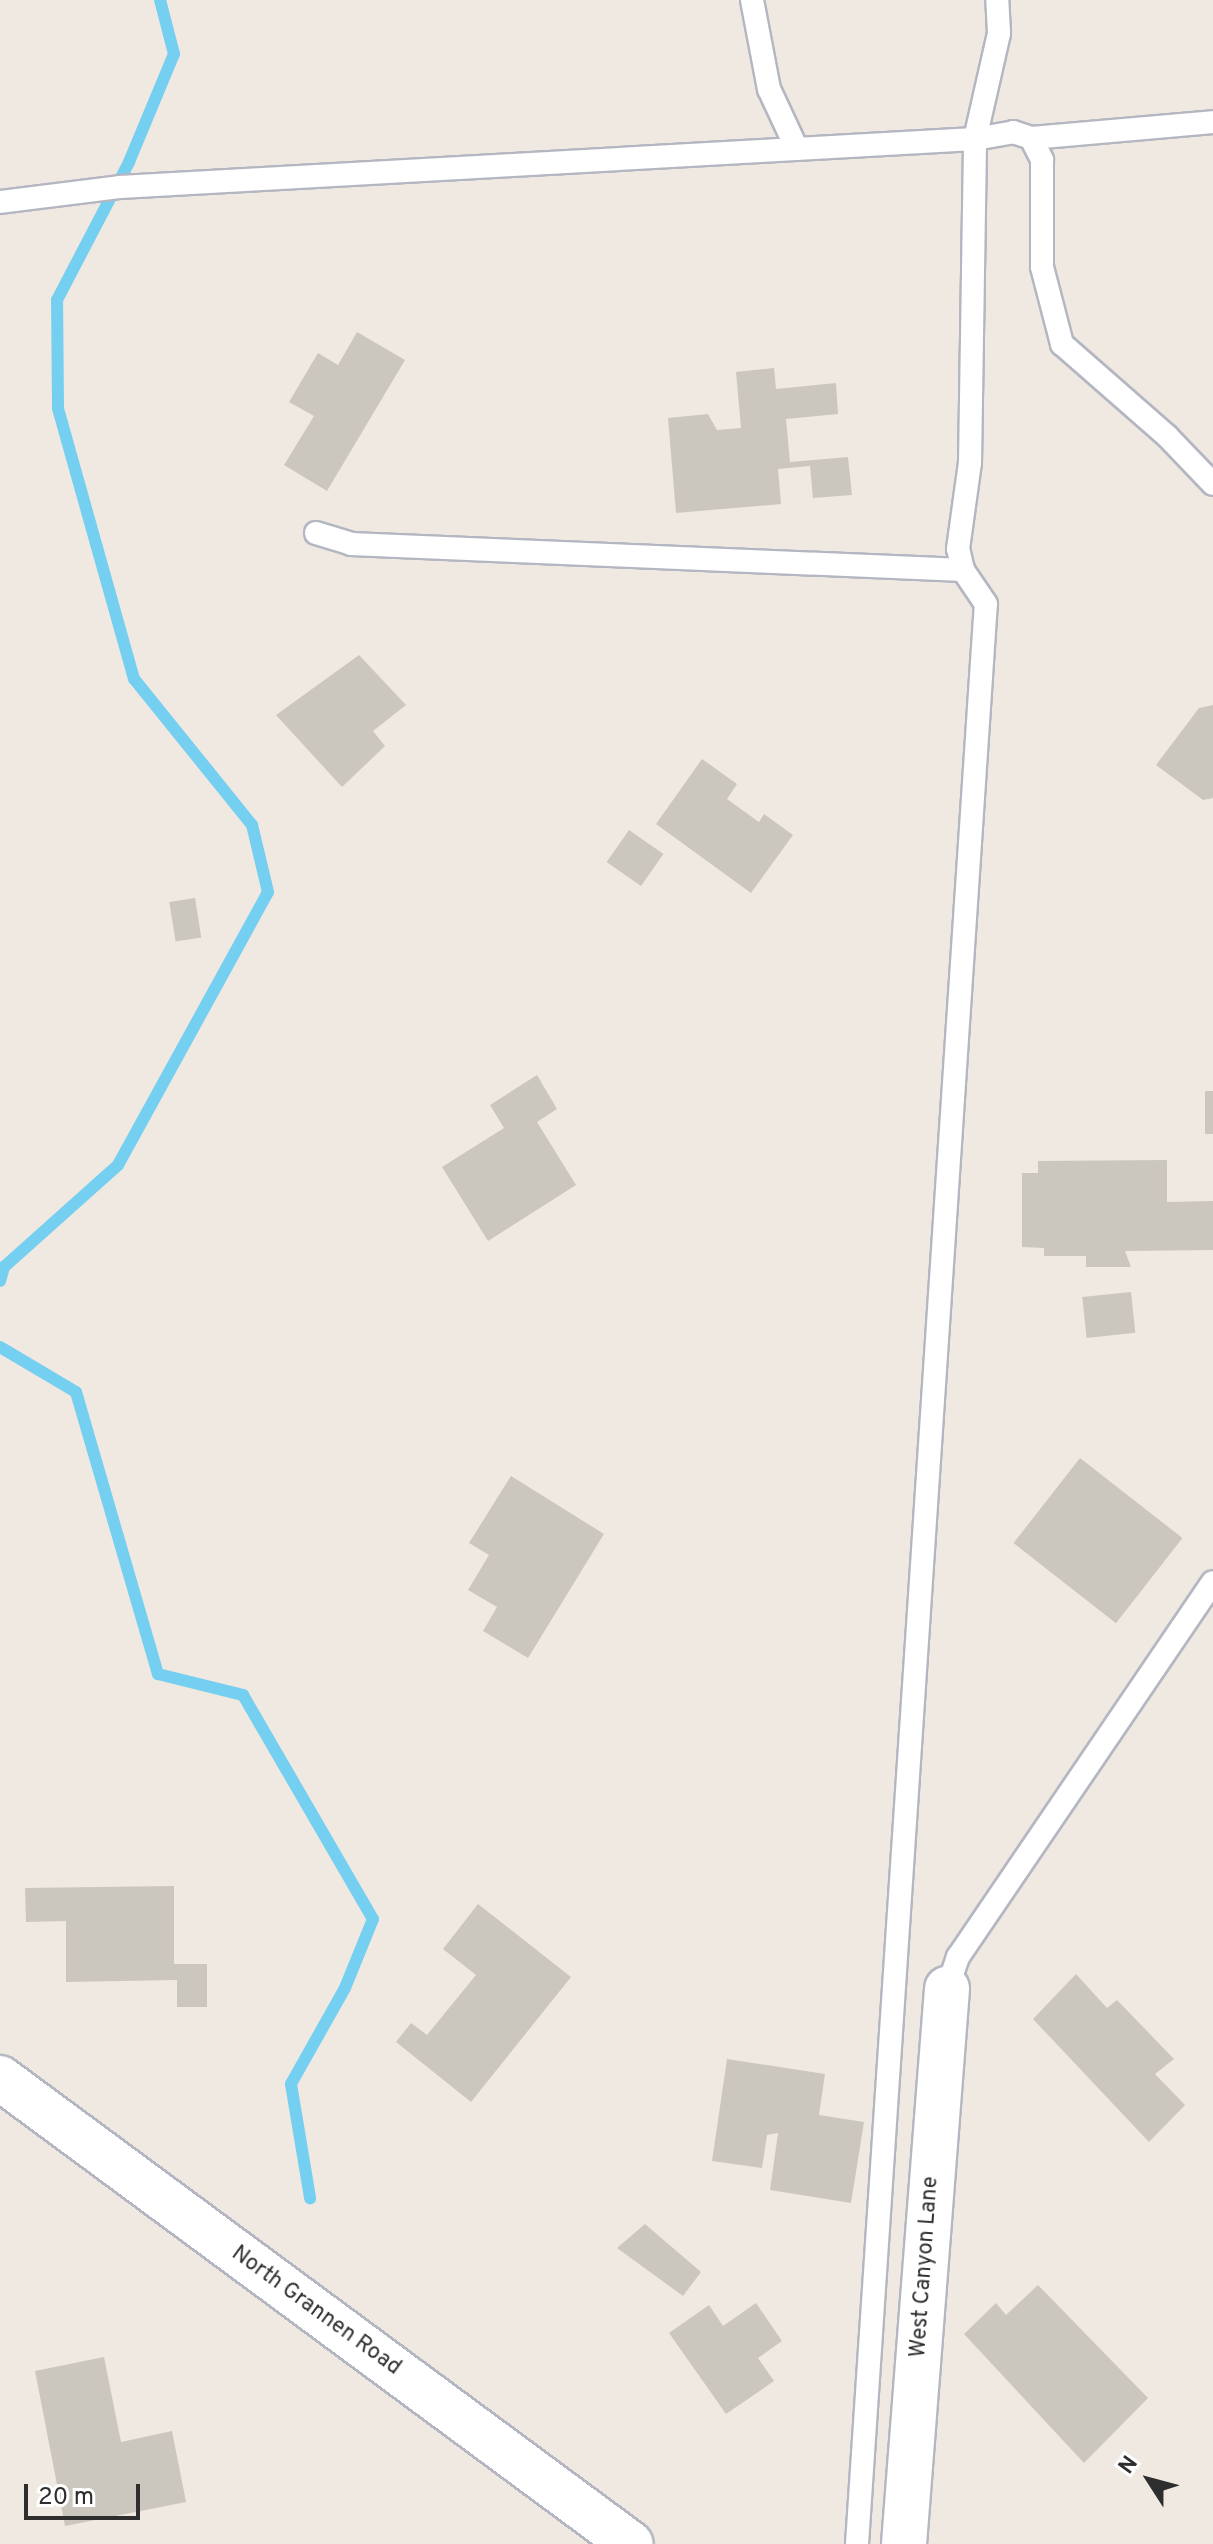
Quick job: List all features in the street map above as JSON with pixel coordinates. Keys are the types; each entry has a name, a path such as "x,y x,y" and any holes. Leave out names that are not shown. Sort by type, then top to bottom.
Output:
{"street":[{"name":"West Canyon Lane","path":"904,2544 947,1989"},
{"name":"North Grannen Road","path":"0,2078 631,2544"}],"lane":[{"path":"752,0 769,89 797,149"},
{"path":"857,2544 986,604 963,570 958,549 970,463 975,139 999,33 997,0"},
{"path":"0,202 120,187 975,139 1013,132 1031,138 1213,122"},
{"path":"1031,138 1042,160 1042,267 1062,344 1167,436 1213,484"},
{"path":"316,533 351,544 963,570"},
{"path":"947,1989 958,1957 1213,1582"}],"building":[{"path":"357,332 405,360 327,491 284,465 314,416 289,402 318,353 338,365"},
{"path":"774,368 776,389 836,383 838,414 786,419 790,462 848,457 852,495 813,498 810,466 778,469 781,504 676,513 668,418 708,414 717,430 741,428 736,372"},
{"path":"359,655 406,705 373,731 385,746 342,787 276,715"},
{"path":"1213,705 1213,798 1203,800 1156,765 1199,708"},
{"path":"702,759 737,784 727,799 759,822 764,814 793,835 751,893 656,824"},
{"path":"629,830 663,854 641,886 607,862"},
{"path":"195,898 201,938 176,942 169,902"},
{"path":"537,1075 557,1109 537,1122 576,1185 488,1241 442,1167 504,1128 490,1105"},
{"path":"1205,1091 1213,1091 1213,1134 1205,1134"},
{"path":"1167,1160 1167,1202 1213,1201 1213,1250 1125,1251 1131,1267 1086,1267 1086,1256 1044,1256 1044,1248 1022,1247 1022,1173 1038,1173 1038,1161"},
{"path":"1131,1292 1135,1333 1087,1338 1082,1297"},
{"path":"1080,1458 1182,1538 1116,1623 1014,1543"},
{"path":"511,1476 604,1534 528,1658 483,1631 497,1607 468,1590 489,1555 469,1543"},
{"path":"174,1886 174,1964 207,1964 207,2007 177,2007 177,1980 66,1982 66,1921 26,1922 25,1888"},
{"path":"478,1904 571,1977 471,2102 396,2042 411,2023 427,2035 476,1975 443,1949"},
{"path":"1076,1974 1107,2008 1117,2000 1174,2059 1155,2074 1185,2105 1149,2142 1033,2019"},
{"path":"727,2059 825,2074 819,2115 864,2122 851,2203 770,2190 778,2133 767,2135 762,2168 712,2161"},
{"path":"645,2224 701,2272 683,2296 617,2248"},
{"path":"1038,2285 1148,2398 1084,2463 964,2334 996,2303 1006,2315"},
{"path":"756,2303 782,2341 758,2358 774,2381 726,2414 669,2333 709,2305 723,2326"},
{"path":"104,2357 121,2442 172,2431 186,2502 65,2526 35,2371"}],"waterway":[{"path":"0,1281 4,1267 118,1165 268,892 252,825 134,679 58,408 57,300 129,162 174,54 160,0"},
{"path":"0,1347 76,1392 158,1674 243,1695 373,1919 345,1988 291,2084 310,2198"}]}
